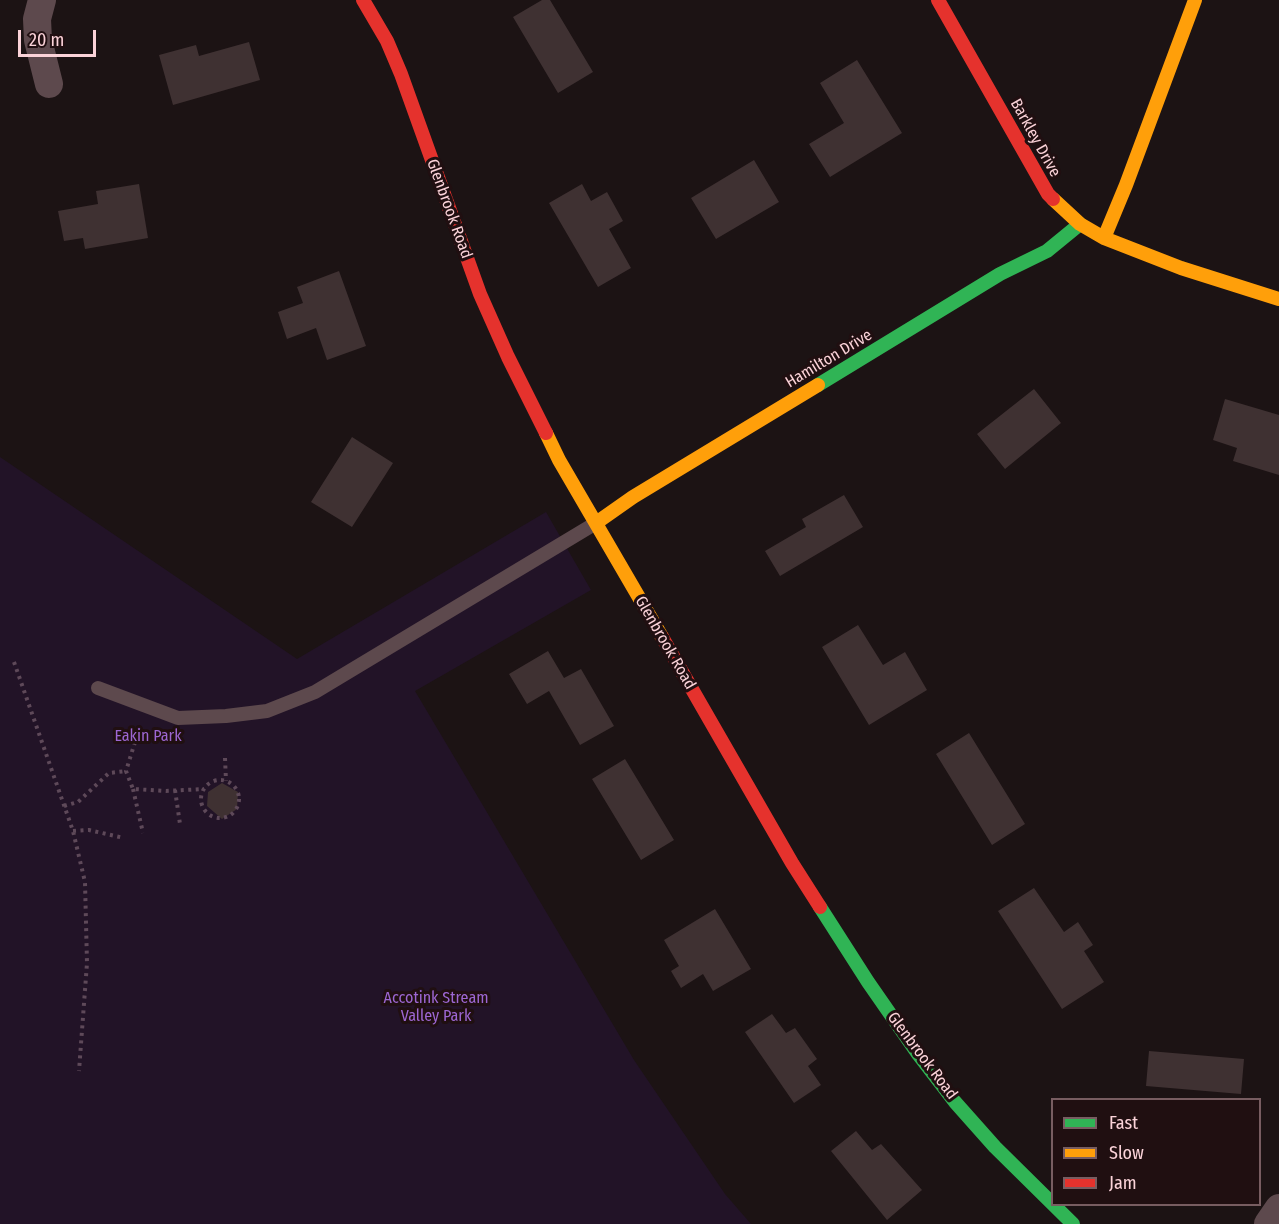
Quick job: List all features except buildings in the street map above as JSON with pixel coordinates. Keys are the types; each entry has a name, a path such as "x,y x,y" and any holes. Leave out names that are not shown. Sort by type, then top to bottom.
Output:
{"street":[{"path":"42,0 37,19 38,40 49,84"},
{"name":"Glenbrook Road","path":"363,0 387,41 401,74 457,234 504,346 559,460 792,863 868,982 918,1054 956,1102 995,1147 1051,1202"},
{"name":"Barkley Drive","path":"938,0 1048,194 1080,224 1104,238 1182,268 1279,299"},
{"path":"1104,238 1195,0"},
{"name":"Hamilton Drive","path":"596,523 633,497 981,286 1047,251 1080,224"},
{"name":"Glenbrook Road","path":"1055,1206 1073,1224"},
{"path":"1268,1224 1279,1208"}],"lane":[{"path":"98,688 178,718 267,711 315,692 596,523"}],"path":[{"path":"14,662 73,831 85,882 87,963 79,1071"},
{"path":"135,742 126,771 133,789 143,833"},
{"path":"225,758 226,781"},
{"path":"64,806 78,802 109,774 126,771"},
{"path":"213,781 226,781 236,788 240,801 238,807 229,816 216,818 206,812 201,801 204,789 213,781"},
{"path":"133,789 204,789"},
{"path":"175,790 180,824"},
{"path":"73,831 88,830 124,838"}],"green space":[{"path":"0,457 297,659 546,512 591,590 415,691 634,1060 725,1194 751,1224 0,1224"}],"traffic: fast":[{"path":"818,385 1000,274 1047,251 1080,224"},
{"path":"820,907 868,982 955,1102 995,1147 1051,1202"},
{"path":"1055,1206 1073,1224"}],"traffic: slow":[{"path":"1104,238 1195,0"},
{"path":"1053,199 1080,224 1104,238 1181,268 1279,299"},
{"path":"596,523 633,497 818,385"},
{"path":"546,433 559,460 662,637"}],"traffic: jam":[{"path":"363,0 387,41 401,74 480,294 546,433"},
{"path":"938,0 1048,194 1053,199"},
{"path":"662,637 792,863 820,907"}],"park label":[{"name":"Eakin Park","path":"148,737"},
{"name":"Accotink Stream Valley Park","path":"436,1008"}]}
